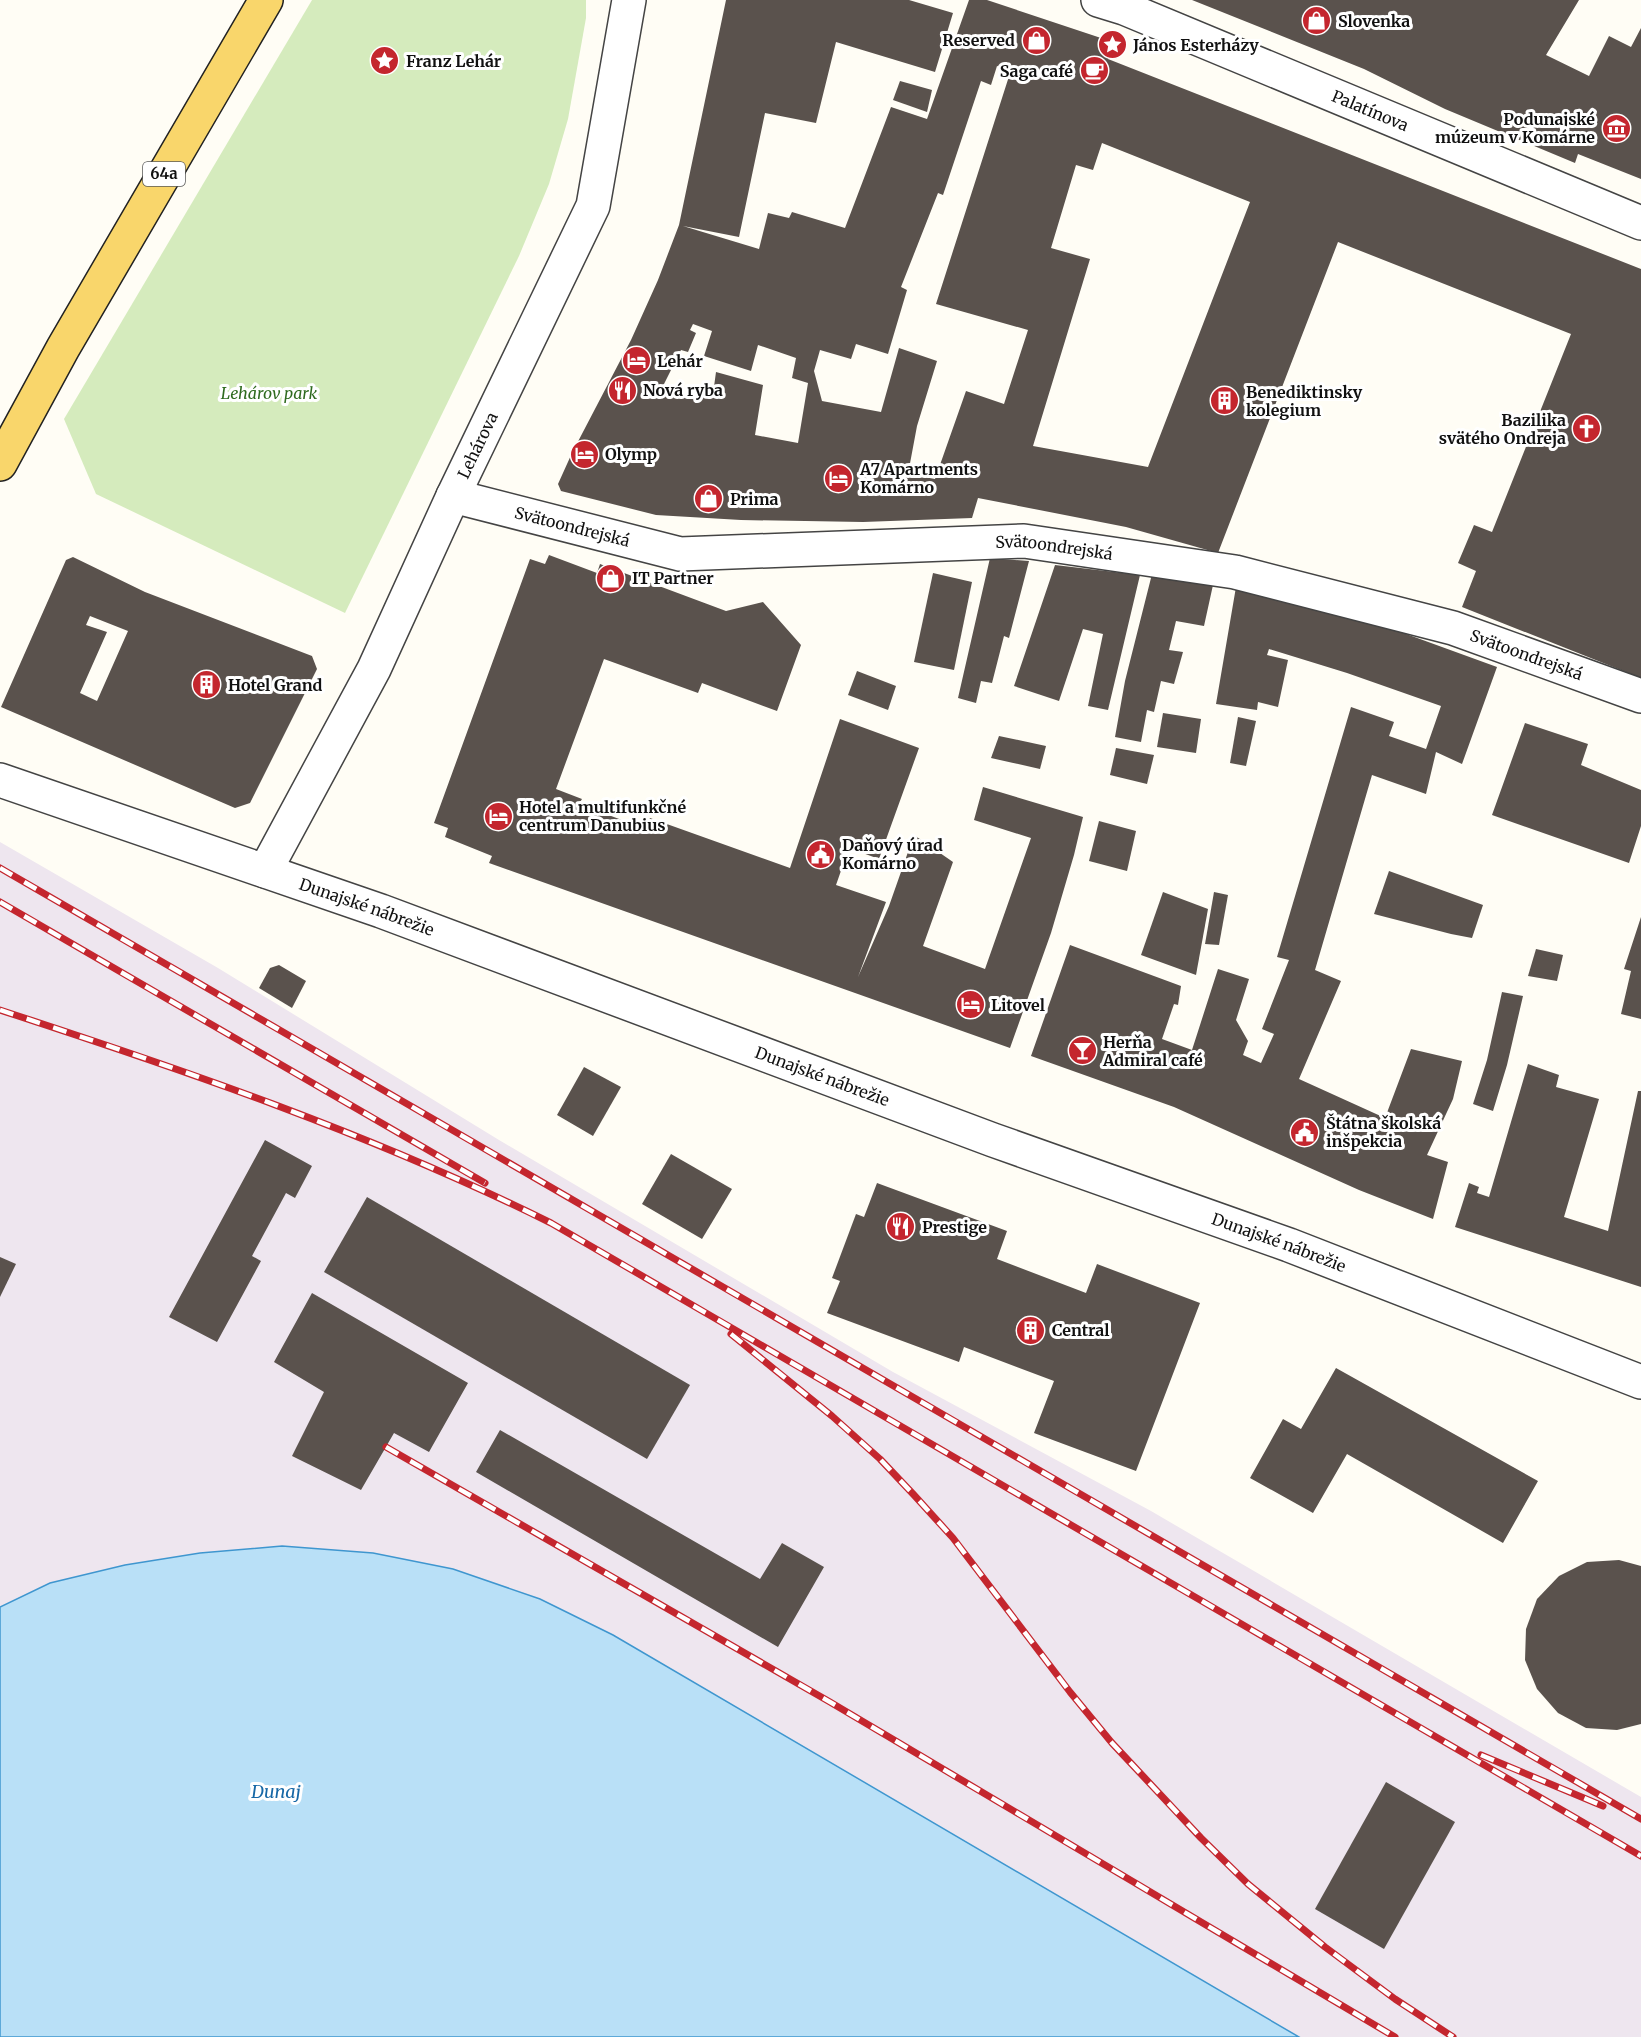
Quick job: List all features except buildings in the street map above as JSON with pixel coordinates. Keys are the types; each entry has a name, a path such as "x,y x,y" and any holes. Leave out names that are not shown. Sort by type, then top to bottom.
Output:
{"main road":[{"name":"64a","path":"0,464 63,348 266,0"}],"street":[{"name":"Lehárova","path":"264,871 375,669 453,496 593,206 628,0"},
{"name":"Palatínova","path":"1098,0 1124,8 1641,223"},
{"name":"Svätoondrejská","path":"453,496 680,554 1024,541 1235,572 1453,628 1641,696"},
{"name":"Dunajské nábrežie","path":"0,780 381,911 993,1140 1288,1245 1641,1382"}],"shaded area":[{"path":"0,842 218,968 499,1140 893,1372 1151,1511 1641,1797 1641,2037 1299,2037 613,1635 540,1599 453,1569 373,1553 282,1546 200,1553 125,1565 50,1583 0,1607"}],"green space":[{"name":"Lehárov park","path":"312,0 586,0 586,18 568,119 549,184 519,256 345,613 96,494 64,419"}],"water":[{"name":"Dunaj","path":"282,1546 373,1553 453,1569 540,1599 613,1635 1299,2037 0,2037 0,1607 50,1583 125,1565 200,1553"}],"railway":[{"path":"0,868 1641,1819"},
{"path":"0,902 485,1183"},
{"path":"0,1010 279,1106 417,1161 551,1223 1641,1856"},
{"path":"731,1334 832,1416 880,1459 914,1495 953,1538 1070,1692 1112,1743 1201,1838 1248,1884 1325,1947 1395,1999 1453,2037"},
{"path":"386,1447 830,1702 1395,2037"},
{"path":"1481,1755 1603,1806"}],"place":[{"name":"Slovenka","path":"1317,21"},
{"name":"Reserved","path":"1036,40"},
{"name":"János Esterházy","path":"1112,45"},
{"name":"Franz Lehár","path":"385,61"},
{"name":"Saga café","path":"1094,71"},
{"name":"Podunajské múzeum v Komárne","path":"1616,128"},
{"name":"Lehár","path":"636,361"},
{"name":"Nová ryba","path":"622,390"},
{"name":"Benediktinsky kolegium","path":"1225,401"},
{"name":"Bazilika svätého Ondreja","path":"1587,429"},
{"name":"Olymp","path":"584,454"},
{"name":"A7 Apartments Komárno","path":"839,478"},
{"name":"Prima","path":"709,499"},
{"name":"IT Partner","path":"611,578"},
{"name":"Hotel Grand","path":"207,685"},
{"name":"Hotel a multifunkčné centrum Danubius","path":"498,816"},
{"name":"Daňový úrad Komárno","path":"821,854"},
{"name":"Litovel","path":"970,1005"},
{"name":"Herňa Admiral café","path":"1082,1051"},
{"name":"Štátna školská inšpekcia","path":"1305,1132"},
{"name":"Prestige","path":"901,1227"},
{"name":"Central","path":"1031,1330"}]}
